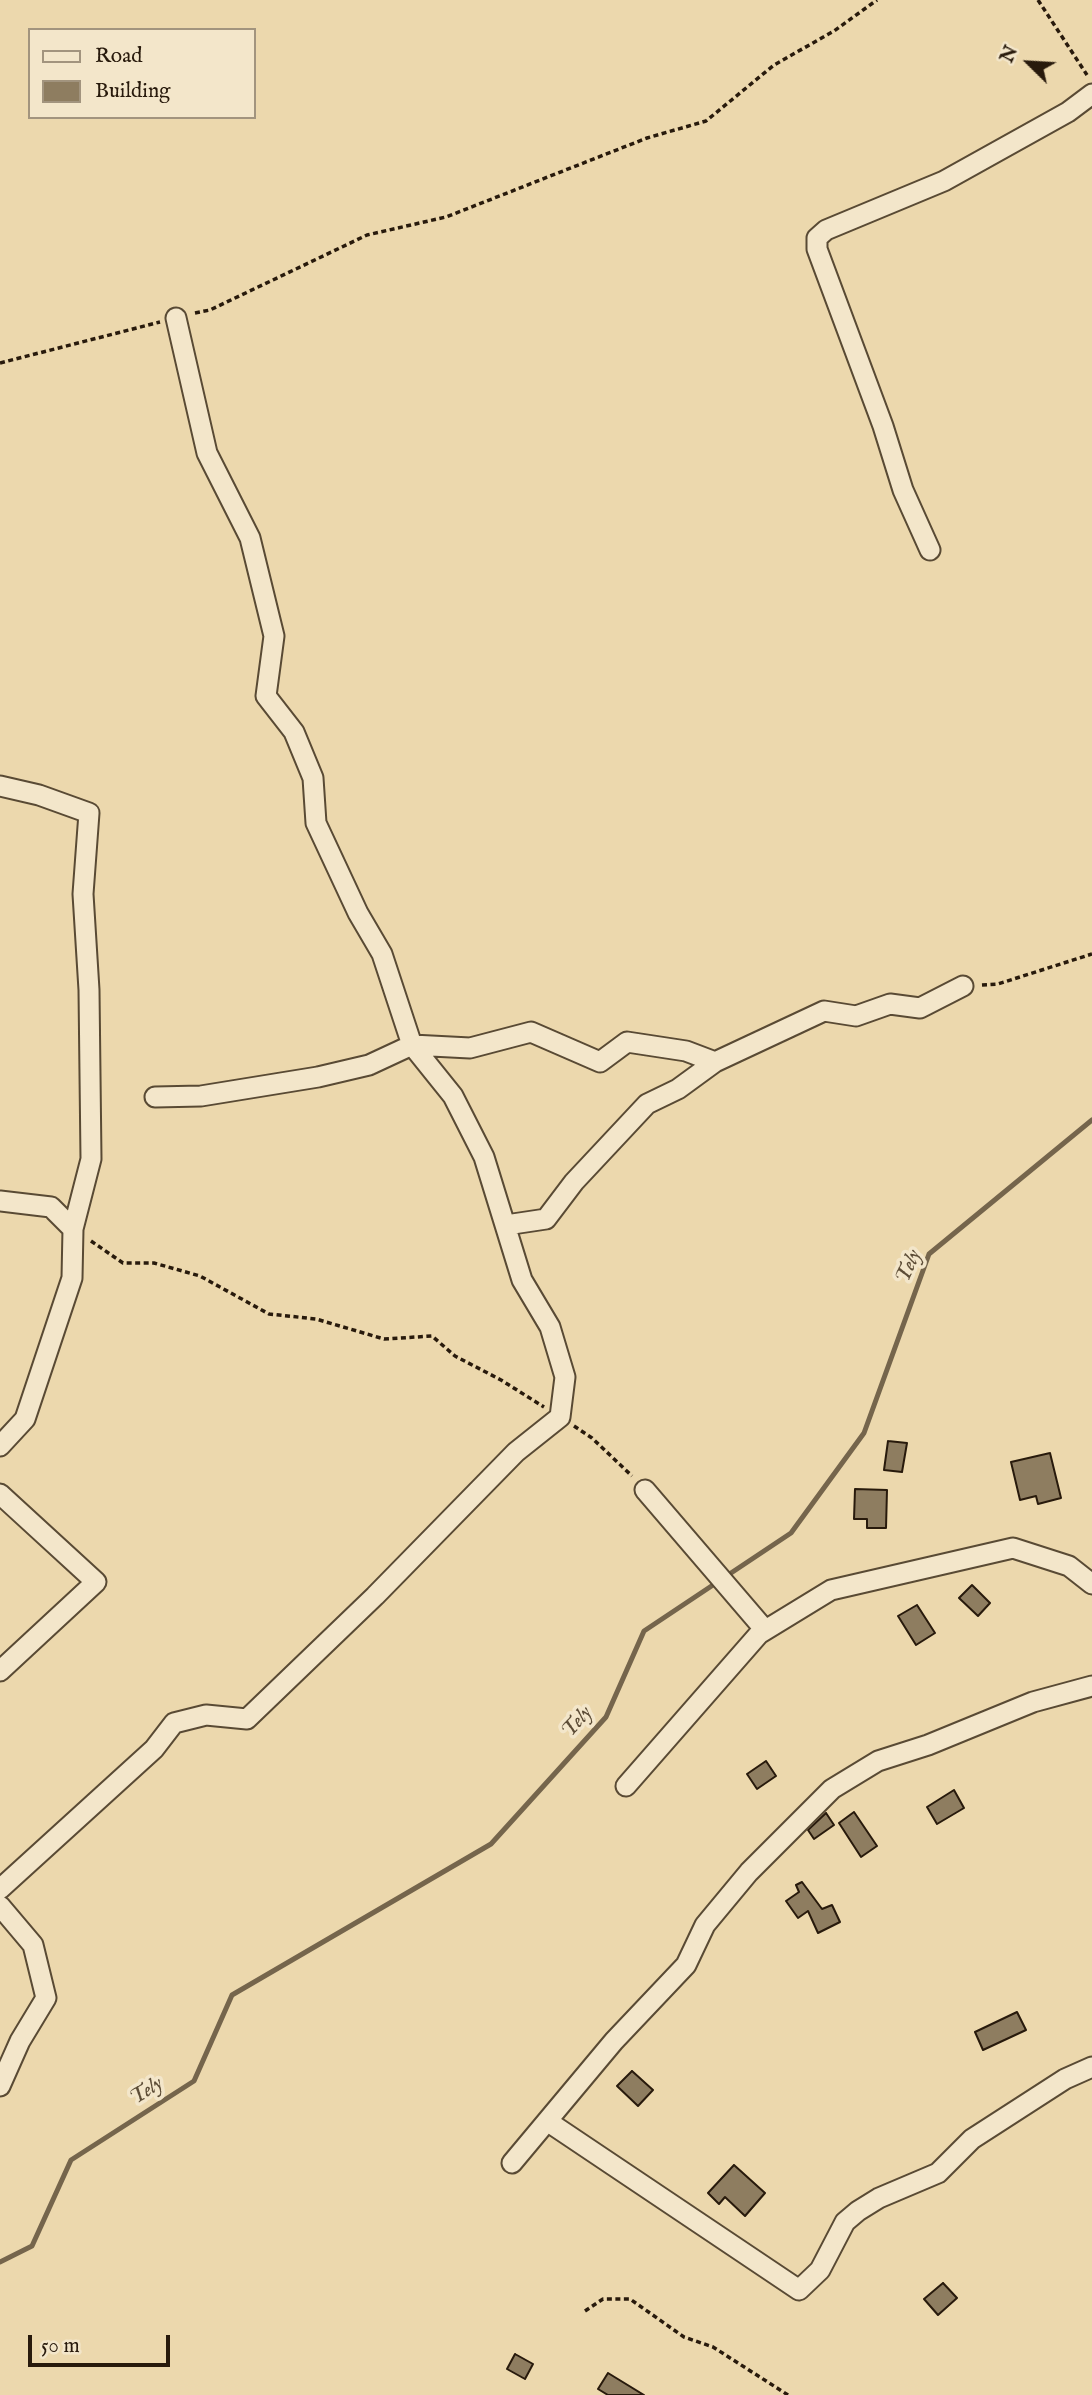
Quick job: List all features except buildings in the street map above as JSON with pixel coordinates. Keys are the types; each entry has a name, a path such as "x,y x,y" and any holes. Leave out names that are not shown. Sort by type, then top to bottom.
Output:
{"street":[{"path":"930,550 903,490 883,426 817,249 817,238 826,230 944,181 1068,112 1092,94"},
{"path":"0,1889 155,1749 174,1723 206,1716 247,1719 374,1596 516,1452 560,1417 565,1377 550,1327 522,1280 484,1157 460,1108 412,1045 382,954 358,913 317,823 313,778 295,732 266,696 274,636 250,538 207,453 176,318"},
{"path":"0,786 39,795 89,813 83,894 89,990 91,1159 73,1229 72,1278 25,1419 0,1446"},
{"path":"506,1225 546,1219 574,1181 647,1104 678,1088 715,1062 824,1011 856,1016 890,1003 920,1008 963,986"},
{"path":"155,1097 201,1096 318,1077 369,1065 412,1045 470,1048 531,1032 600,1062 627,1042 686,1051 715,1062"},
{"path":"0,1201 51,1207 73,1229"},
{"path":"645,1490 765,1630"},
{"path":"0,1494 96,1582 0,1671"},
{"path":"626,1786 765,1630 831,1590 1013,1548 1069,1566 1092,1584"},
{"path":"512,2163 614,2041 686,1965 705,1925 749,1872 832,1789 878,1761 928,1745 1032,1702 1092,1686"},
{"path":"0,1906 33,1945 46,1998 20,2041 0,2086"},
{"path":"547,2121 799,2290 820,2270 845,2222 858,2211 879,2198 938,2173 972,2139 1065,2079 1092,2067"}],"path":[{"path":"0,363 210,310 367,236 446,216 647,138 706,121 774,65 834,31 877,0"},
{"path":"1038,0 1092,83"},
{"path":"963,986 998,984 1092,954"},
{"path":"73,1229 123,1263 154,1263 200,1276 269,1314 316,1319 384,1339 432,1336 455,1356 501,1380 592,1438 645,1490"},
{"path":"585,2311 603,2299 630,2299 684,2337 713,2347 788,2395"}],"waterway":[{"name":"Tely","path":"0,2262 32,2246 71,2160 194,2081 232,1995 491,1844 606,1717 644,1631 791,1533 864,1433 929,1254 1092,1120"}]}
